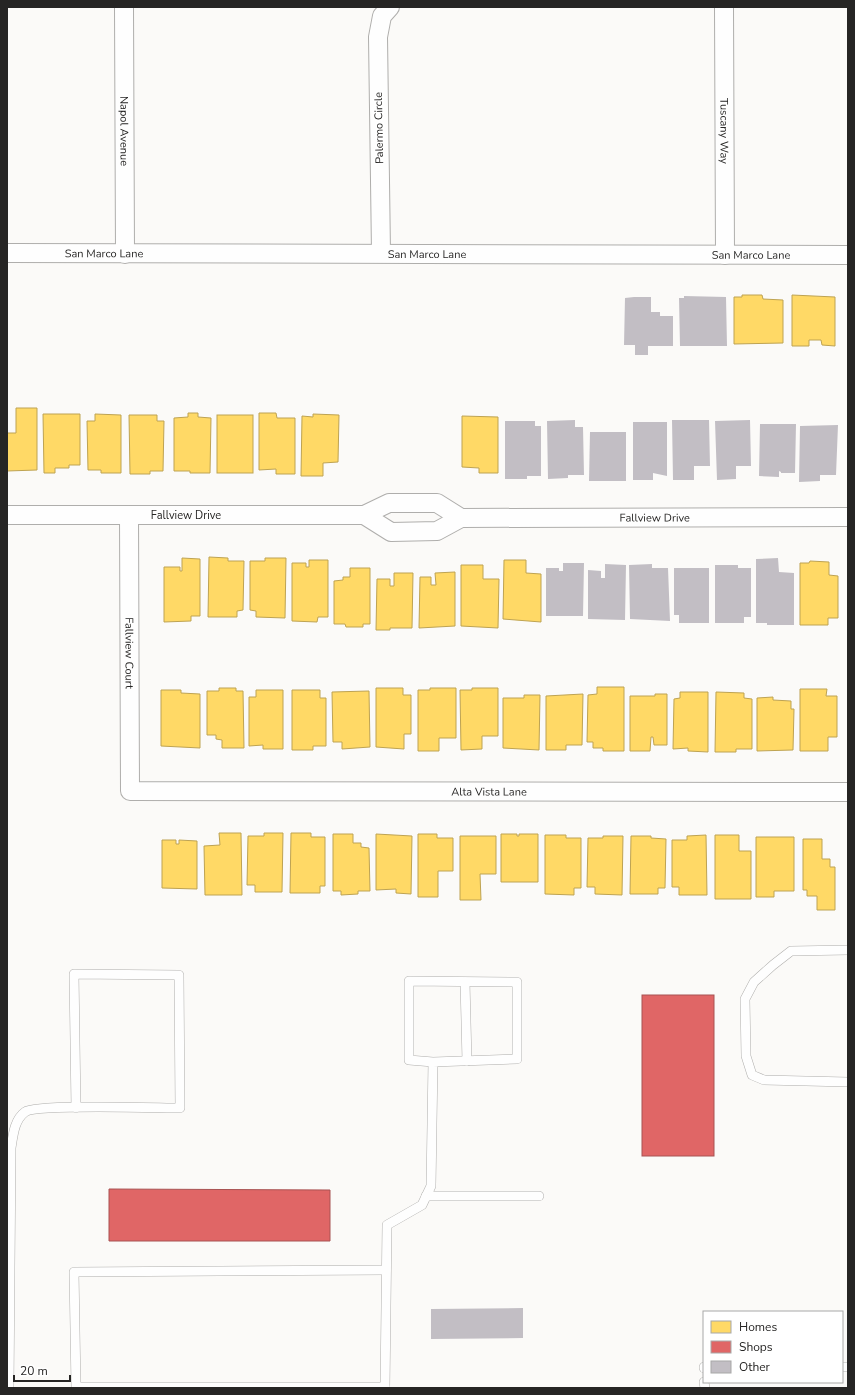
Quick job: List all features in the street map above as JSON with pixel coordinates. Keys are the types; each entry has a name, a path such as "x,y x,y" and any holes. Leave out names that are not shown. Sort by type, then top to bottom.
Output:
{"street":[{"name":"Napol Avenue","path":"124,7 125,254"},
{"name":"Palermo Circle","path":"381,253 378,38 382,16 390,7"},
{"name":"Tuscany Way","path":"724,7 725,255"},
{"name":"San Marco Lane","path":"7,253 848,255"},
{"name":"Fallview Drive","path":"7,515 364,515 389,503 437,503 461,518 848,517"},
{"name":"Fallview Court","path":"129,515 130,791"},
{"path":"364,515 391,532 437,532 461,518"},
{"name":"Alta Vista Lane","path":"130,791 848,792"}],"lane":[{"path":"848,950 791,951 772,965 754,982 745,1000 746,1056 752,1075 764,1080 848,1082"},
{"path":"9,1388 12,1148 15,1127 25,1112 39,1108 76,1108 180,1108 179,975 74,974 76,1108"},
{"path":"409,981 465,982 518,982 517,1059 433,1062 409,1060 409,981"},
{"path":"465,982 467,1061"},
{"path":"386,1270 74,1272 76,1387 385,1387 388,1225 422,1205 431,1186 433,1062"},
{"path":"426,1196 539,1196"}],"building: Homes":[{"path":"742,295 762,295 763,299 783,300 783,343 734,344 734,297 742,297"},
{"path":"792,295 835,297 835,346 822,345 821,340 809,340 809,346 792,346"},
{"path":"16,408 37,408 37,470 7,471 7,433 16,433"},
{"path":"188,413 198,413 198,417 211,418 210,473 174,471 174,418 188,417"},
{"path":"259,413 276,413 277,418 295,418 295,474 276,474 276,469 259,470"},
{"path":"43,414 80,414 80,465 69,465 69,468 55,468 55,473 44,473"},
{"path":"95,414 121,415 121,473 101,473 101,470 88,470 87,421 95,421"},
{"path":"313,414 339,415 338,462 323,463 323,476 301,476 302,416 313,417"},
{"path":"129,415 157,415 157,421 164,421 163,471 150,471 150,474 130,474"},
{"path":"217,415 253,415 253,473 217,473"},
{"path":"462,416 498,417 498,473 479,473 479,468 462,467"},
{"path":"209,557 228,558 228,561 244,561 243,610 237,611 237,617 208,617"},
{"path":"182,558 200,559 200,616 191,616 191,621 164,622 164,567 180,567 180,571 182,571"},
{"path":"265,558 286,558 285,618 256,617 256,611 250,610 250,561 265,561"},
{"path":"309,560 328,560 328,617 318,617 317,622 292,621 292,563 306,563 306,567 309,567"},
{"path":"504,560 526,560 526,573 541,574 541,622 503,619"},
{"path":"810,561 829,562 829,575 838,576 838,618 828,618 828,625 800,625 800,563 809,563"},
{"path":"461,565 483,565 483,579 499,579 498,628 461,626"},
{"path":"350,568 370,568 370,624 363,624 363,627 346,627 345,624 334,624 334,581 343,580 343,577 350,577"},
{"path":"455,572 455,626 419,628 420,577 431,577 431,585 436,585 435,573"},
{"path":"394,573 413,573 412,628 390,628 390,630 376,630 377,579 390,579 390,586 394,586"},
{"path":"597,687 624,687 624,751 603,751 603,748 593,748 593,742 587,742 588,695 597,694"},
{"path":"219,688 236,688 236,691 243,691 244,748 222,748 222,740 216,739 216,735 207,735 207,691 219,691"},
{"path":"376,688 403,688 403,695 411,695 411,734 404,734 404,749 376,747"},
{"path":"430,688 456,688 456,738 439,738 439,751 418,751 418,690 430,690"},
{"path":"472,688 498,688 498,736 482,736 482,749 461,750 460,690 472,690"},
{"path":"800,689 827,689 826,696 837,696 837,737 828,737 828,751 800,751"},
{"path":"161,690 181,690 181,693 200,694 200,748 161,746"},
{"path":"256,690 283,690 283,749 263,749 263,745 249,746 249,697 256,697"},
{"path":"292,690 320,690 320,698 326,698 326,746 313,746 313,750 292,750"},
{"path":"369,691 370,747 342,749 342,742 333,742 332,692"},
{"path":"680,692 708,692 708,752 688,751 688,748 673,749 674,699 680,698"},
{"path":"716,692 744,693 744,698 752,699 752,749 736,749 736,752 715,752"},
{"path":"583,694 582,745 566,745 566,750 546,750 546,696"},
{"path":"655,694 667,694 667,745 654,745 653,737 651,737 650,751 630,751 630,696 655,696"},
{"path":"524,695 540,695 539,750 503,748 503,698 524,698"},
{"path":"773,697 773,700 791,701 791,709 794,709 793,750 757,751 757,698"},
{"path":"219,833 241,833 242,895 205,895 204,846 220,845"},
{"path":"264,833 283,833 282,892 255,892 255,885 247,885 248,836 264,836"},
{"path":"291,833 311,833 311,837 325,837 325,886 320,886 320,893 290,893"},
{"path":"333,834 353,834 353,843 361,843 361,847 369,848 370,891 358,891 358,894 341,895 341,891 333,891"},
{"path":"376,834 412,836 411,894 396,893 396,889 376,890"},
{"path":"418,834 437,834 437,838 453,838 453,871 438,871 438,897 418,897"},
{"path":"501,834 517,834 517,836 519,836 519,834 538,834 538,882 501,882"},
{"path":"545,835 566,835 566,838 581,838 581,888 574,888 574,895 545,894"},
{"path":"706,835 707,895 679,895 679,887 672,887 672,840 687,840 687,836"},
{"path":"715,835 739,835 739,851 751,851 751,899 715,899"},
{"path":"460,836 496,836 496,874 480,874 481,900 460,900"},
{"path":"603,836 623,836 622,895 595,894 595,887 587,887 588,838 603,838"},
{"path":"631,836 651,836 651,838 666,839 665,888 658,888 658,894 630,894"},
{"path":"756,837 794,837 794,891 774,891 774,897 756,897"},
{"path":"803,839 822,839 822,859 830,859 830,867 835,867 835,910 817,910 817,896 807,896 807,890 803,890"},
{"path":"162,840 176,840 176,844 179,844 179,840 197,841 197,889 162,888"}],"building: Shops":[{"path":"642,995 714,995 714,1156 642,1156"},
{"path":"109,1189 330,1190 330,1241 109,1241"}],"building: Other":[{"path":"684,296 726,297 727,346 680,346 679,298 684,298"},
{"path":"651,297 651,312 660,312 660,316 673,316 673,346 648,346 648,355 635,355 635,345 624,345 625,298"},
{"path":"575,420 575,427 583,427 584,475 568,475 568,478 548,479 547,421"},
{"path":"672,420 709,420 710,466 694,466 694,480 673,480"},
{"path":"750,420 751,466 736,466 736,479 717,480 715,421"},
{"path":"505,421 535,421 535,426 541,426 541,476 527,476 527,479 505,479"},
{"path":"633,422 667,422 667,476 653,473 653,480 633,480"},
{"path":"760,424 796,424 795,473 781,473 779,471 779,477 759,476"},
{"path":"838,425 836,475 820,475 820,481 799,482 800,426"},
{"path":"590,432 626,432 626,481 589,481"},
{"path":"778,558 779,572 794,573 794,625 767,625 767,623 756,623 756,559"},
{"path":"563,563 584,563 583,616 546,616 546,568 559,568 559,571 563,571"},
{"path":"605,564 626,565 625,620 588,619 588,570 601,571 601,578 605,578"},
{"path":"652,564 652,568 668,568 670,621 630,619 629,565"},
{"path":"715,565 738,565 738,568 751,568 751,617 744,617 744,623 715,623"},
{"path":"674,568 709,568 709,623 679,623 679,615 674,615"},
{"path":"523,1308 523,1338 431,1339 431,1309"}]}
